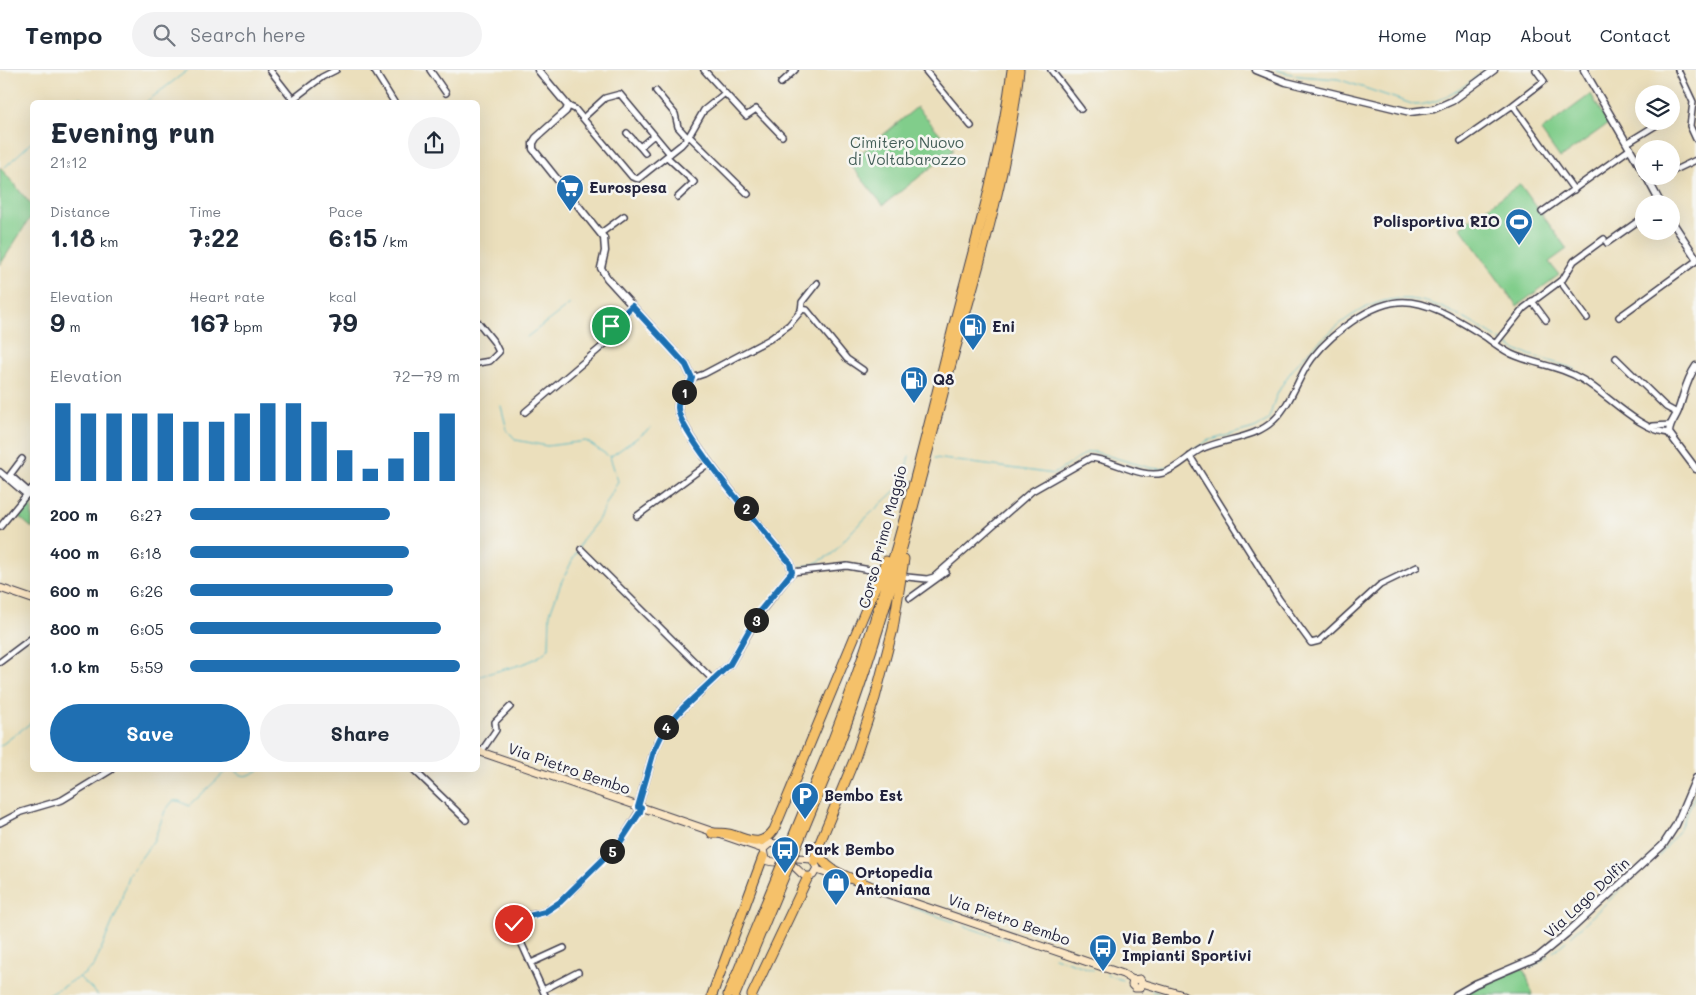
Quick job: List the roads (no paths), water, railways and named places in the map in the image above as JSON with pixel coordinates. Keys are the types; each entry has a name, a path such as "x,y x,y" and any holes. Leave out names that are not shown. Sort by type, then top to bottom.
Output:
{"highway":[{"name":"Corso Primo Maggio","path":"836,743 902,523 988,190 1006,112 1012,70"},
{"name":"Corso Primo Maggio","path":"728,995 739,977 836,743 877,638 914,505 1006,150 1019,70"},
{"path":"816,866 816,852 865,728 890,645 913,524 914,505"},
{"path":"712,995 765,850 902,523"},
{"path":"712,833 728,834 754,843 762,841 774,830"},
{"path":"819,848 821,861 829,869 866,883 880,891"},
{"path":"752,995 808,877"},
{"name":"Corso Primo Maggio","path":"735,995 739,977"}],"main road":[{"path":"0,588 30,598"},
{"name":"Via Pietro Bembo","path":"480,752 765,850 776,844 785,853 797,858 809,858 816,866 880,891 1125,975 1133,980 1140,979 1142,983 1183,995"},
{"name":"Via Pietro Bembo","path":"765,850 769,862 782,861 793,865 801,875 808,877"},
{"path":"808,877 816,866"},
{"path":"1133,980 1134,992 1140,988 1142,983"}],"street":[{"path":"270,70 293,100"},
{"path":"295,100 322,77 336,70"},
{"path":"374,70 393,100"},
{"path":"430,70 446,94"},
{"path":"704,70 743,113 749,116 756,109 782,136"},
{"path":"781,83 796,70"},
{"path":"925,70 971,126"},
{"path":"1051,70 1081,109"},
{"path":"1256,70 1286,82 1410,112 1434,109 1452,101 1494,70"},
{"path":"1461,141 1544,81 1536,70"},
{"path":"1584,70 1635,158"},
{"path":"1678,70 1693,102 1690,126 1696,139"},
{"path":"541,71 568,106 574,108 635,179 641,178 689,137 704,110 726,93"},
{"path":"656,91 675,114 678,126 748,194"},
{"path":"583,118 610,96 617,93 622,96 669,155 694,182 678,197"},
{"path":"1512,105 1574,190"},
{"path":"568,106 566,111 536,138 532,146 601,233 606,243 601,268 632,306 686,365 692,378"},
{"path":"1542,212 1574,190 1650,130"},
{"path":"627,133 645,153"},
{"path":"640,147 654,135"},
{"path":"1680,168 1696,160"},
{"path":"601,233 624,216"},
{"path":"1497,341 1514,318 1532,301 1560,282 1574,261 1635,223"},
{"path":"1618,317 1696,259 1680,234"},
{"path":"1560,282 1587,318"},
{"path":"792,572 790,563 709,463 686,428 678,410 679,400 692,378 704,374 770,339 790,324 801,309 802,302 817,283"},
{"path":"1532,301 1546,320"},
{"path":"907,577 927,580 934,577 1032,491 1090,458 1100,458 1139,471 1162,473 1202,449 1266,427 1276,419 1284,407 1314,354 1326,342 1353,322 1385,305 1408,303 1431,309 1497,341 1514,356 1569,372 1588,383 1630,416 1669,433 1696,469"},
{"path":"525,412 612,338 612,323 632,306"},
{"path":"801,309 807,310 847,359 863,370"},
{"path":"480,324 494,342 499,352 490,360 480,362"},
{"path":"1616,358 1666,407 1677,413"},
{"path":"1669,433 1670,425 1677,413 1687,382 1696,366"},
{"path":"1650,426 1670,425"},
{"path":"1190,456 1278,599 1311,642 1319,641 1380,585 1416,567"},
{"path":"22,459 10,475 29,492"},
{"path":"637,516 709,463"},
{"path":"0,472 29,492"},
{"path":"0,527 29,492"},
{"path":"910,598 940,578 967,553 973,543"},
{"path":"581,549 713,680"},
{"path":"578,972 544,993 515,929 514,922 521,918 545,912 560,902 619,844 639,808 658,739 672,720 735,657 760,611 792,572 847,566 876,572"},
{"path":"0,662 30,640"},
{"name":"Via Pietro Bembo","path":"480,751 496,730 495,722 510,707"},
{"path":"0,823 21,812 62,800 108,772"},
{"path":"416,772 466,820"},
{"name":"Via Lago Dolfin","path":"1456,995 1475,984 1538,958 1566,934 1663,845 1676,825 1696,778"},
{"path":"531,963 564,948"}],"waterway":[{"path":"149,100 188,70"},
{"path":"1276,70 1299,76 1338,79 1415,105 1434,102 1443,98 1461,88 1485,70"},
{"path":"76,100 80,97 85,100"},
{"path":"5,167 30,144"},
{"path":"935,458 1054,474 1088,452 1095,452 1150,468 1161,469 1168,467 1207,441 1254,428 1267,421 1286,378 1307,353 1335,328 1357,312 1378,303 1398,299 1417,300 1436,305 1497,338"},
{"path":"527,337 570,304"},
{"path":"1500,340 1517,351 1575,369"},
{"path":"501,406 507,430 516,440 547,446 586,441 610,457"},
{"path":"480,676 525,663 549,648 550,613 561,583 583,539 598,520 618,481 610,457 651,428"},
{"path":"798,568 814,564 832,554 854,529 902,484 909,456"},
{"path":"0,746 30,724"},
{"path":"48,995 83,975 94,966 119,907 128,876 154,840 165,811 173,801 179,801 189,806 225,772"},
{"path":"237,772 244,776 256,772"},
{"path":"1659,856 1678,832 1696,793"},
{"path":"1571,936 1635,876"},
{"path":"910,907 955,922"},
{"path":"964,926 991,935"},
{"path":"995,936 1009,941"},
{"path":"1553,952 1566,941"},
{"path":"1530,969 1548,956"},
{"path":"1054,957 1093,970"},
{"path":"1107,975 1122,980"},
{"path":"79,977 98,995"},
{"path":"1152,991 1164,995"}],"place":[{"name":"Eurospesa","path":"570,212"},
{"name":"Polisportiva RIO","path":"1519,246"},
{"name":"Eni","path":"973,351"},
{"name":"Q8","path":"914,404"},
{"name":"Bembo Est","path":"805,820"},
{"name":"Park Bembo","path":"785,874"},
{"name":"Ortopedia Antoniana","path":"836,906"},
{"name":"Via Bembo / Impianti Sportivi","path":"1103,972"}],"park label":[{"name":"Cimitero Nuovo di Voltabarozzo","path":"907,152"}]}
